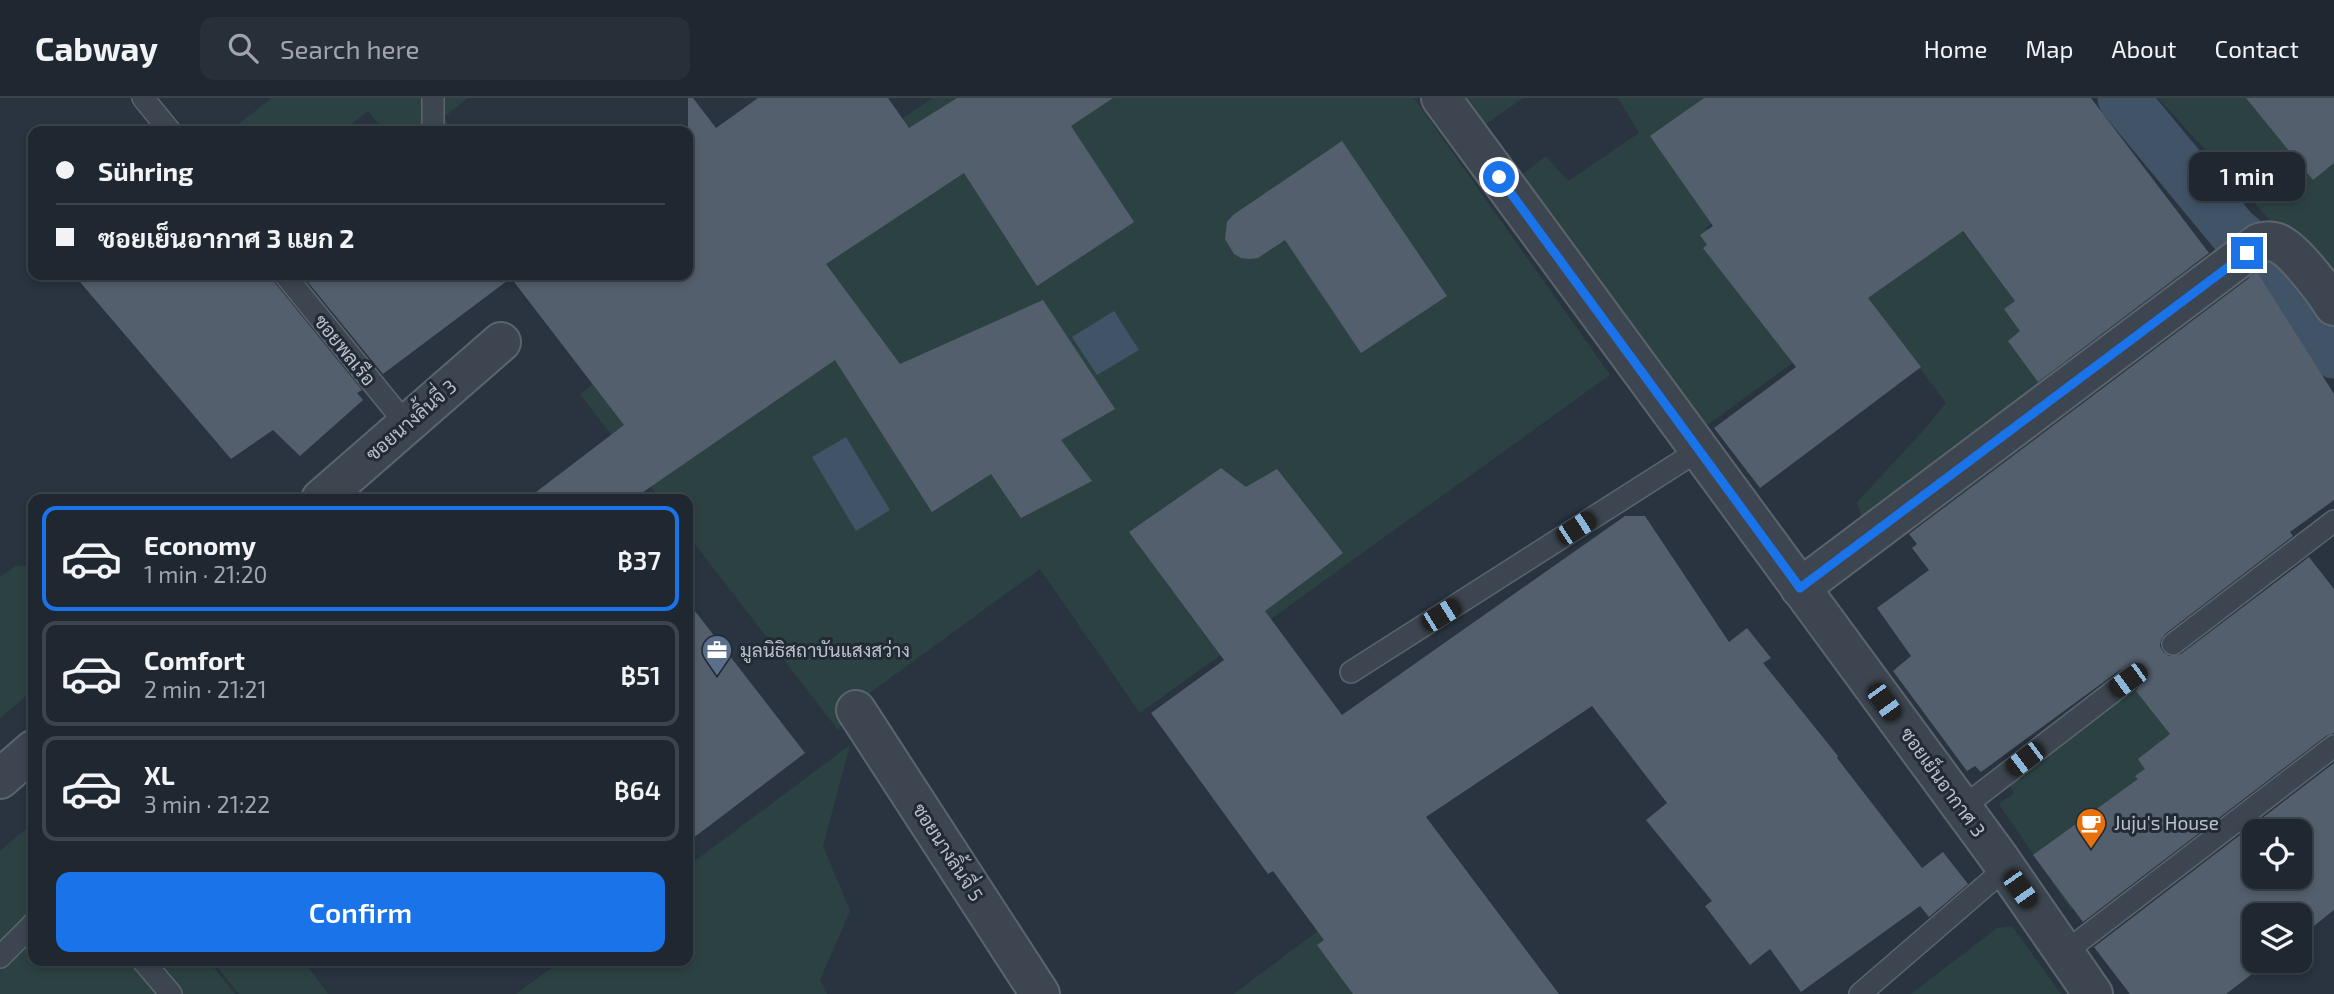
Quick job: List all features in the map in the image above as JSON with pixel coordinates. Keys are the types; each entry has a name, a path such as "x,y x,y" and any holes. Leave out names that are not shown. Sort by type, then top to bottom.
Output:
{"street":[{"name":"ซอยเย็นอากาศ 3","path":"1441,98 2006,868 2093,994"},
{"path":"1800,588 2253,248 2269,240 2282,245 2323,289 2334,306"},
{"name":"ซอยนางลิ้นจี่ 3","path":"327,494 501,342"},
{"name":"ซอยนางลิ้นจี่ 5","path":"856,710 1040,994"},
{"path":"0,779 28,754"}],"lane":[{"path":"143,98 166,126"},
{"path":"433,98 433,126"},
{"name":"ซอยพลเรือ","path":"289,280 406,424"},
{"path":"1351,672 1699,450"},
{"path":"2173,645 2334,521"},
{"path":"1962,808 2128,680"},
{"path":"2064,953 2334,747"},
{"path":"1860,994 2006,868"},
{"path":"0,957 28,929"},
{"path":"148,966 171,994"}],"green space":[{"path":"272,98 468,98 444,117 449,126 380,126 368,111 349,126 236,126"},
{"path":"933,98 1414,98 1610,375 1140,713 1040,569 871,692 838,730 693,542 693,494 656,494 580,394 804,226 784,197"},
{"path":"1467,98 1523,98 1486,124"},
{"path":"1618,98 1884,98 1706,228 1802,356 1706,426 1520,176 1546,156 1568,181 1639,133"},
{"path":"2158,98 2334,98 2334,290"},
{"path":"1937,201 2073,369 1864,527 1857,502 1946,403 1854,280"},
{"path":"16,566 28,566 28,694 0,718 0,577"},
{"path":"2134,660 2228,789 2071,910 1999,804 2014,793 1998,765"},
{"path":"850,745 823,846 850,911 820,980 827,994 516,994 554,966 693,966 693,862"},
{"path":"28,827 28,966 213,966 235,994 0,994 0,851"},
{"path":"2012,926 2061,994 1911,994 1997,928"},
{"path":"1318,931 1366,994 1234,994 1307,939"},
{"path":"216,966 308,966 328,994 239,994"}],"water":[{"path":"1114,311 1139,350 1097,375 1072,337"},
{"path":"846,437 890,510 856,531 812,457"}],"building":[{"path":"688,98 693,98 716,128 758,98 888,98 909,128 957,98 1113,98 1071,126 1134,222 1037,286 964,173 826,264 900,364 1043,300 1115,409 1061,440 1092,481 1021,518 991,474 932,512 835,360 640,494 534,494 624,425 513,280 693,280 693,126 688,126"},
{"path":"1704,98 2091,98 2209,253 2038,382 2008,341 2020,331 2004,309 2015,301 1963,231 1868,298 1921,367 1760,488 1714,428 1796,367 1703,248 1707,245 1700,235 1713,226 1650,136"},
{"path":"2246,98 2334,98 2334,163 2313,180"},
{"path":"1342,141 1447,296 1361,353 1285,240 1258,258 1250,259 1234,254 1225,239 1227,222 1233,215"},
{"path":"2257,272 2334,394 2334,500 2290,532 2293,536 2165,634 2160,646 2169,656 2181,654 2309,557 2334,589 2334,733 2326,736 2083,922 2033,855 2138,779 2135,776 2145,769 2138,759 2170,734 2136,691 2140,684 2139,673 2132,668 2120,670 1981,772 1975,766 1967,771 1893,671 1911,656 1877,608 1929,570 1912,548 1917,544 1909,534"},
{"path":"78,280 274,280 362,390 357,393 363,400 300,456 273,430 231,459"},
{"path":"306,280 508,280 383,374"},
{"path":"1221,468 1246,487 1277,469 1343,553 1265,611 1342,715 1625,516 1645,516 1729,642 1747,628 1771,658 1763,663 1838,756 1922,868 1943,852 1968,884 1929,917 1920,906 1801,992 1770,949 1750,965 1705,906 1712,901 1646,820 1667,803 1592,706 1426,817 1559,994 1353,994 1317,945 1324,940 1273,871 1268,874 1151,713 1224,660 1129,532"},
{"name":"มูลนิธิสถาบันแสงสว่าง","path":"693,608 805,753 693,838"},
{"path":"2334,763 2334,910 2312,927 2312,903 2242,903 2242,973 2253,973 2226,994 2130,994 2094,947 2242,834 2242,889 2312,889 2312,819 2261,819"}],"waterway":[{"path":"2123,98 2233,231 2276,267 2334,353"}],"place":[{"name":"มูลนิธิสถาบันแสงสว่าง","path":"717,677"},
{"name":"Juju's House","path":"2091,850"}],"route":[{"path":"1499,177 1800,588 2247,253"}]}
